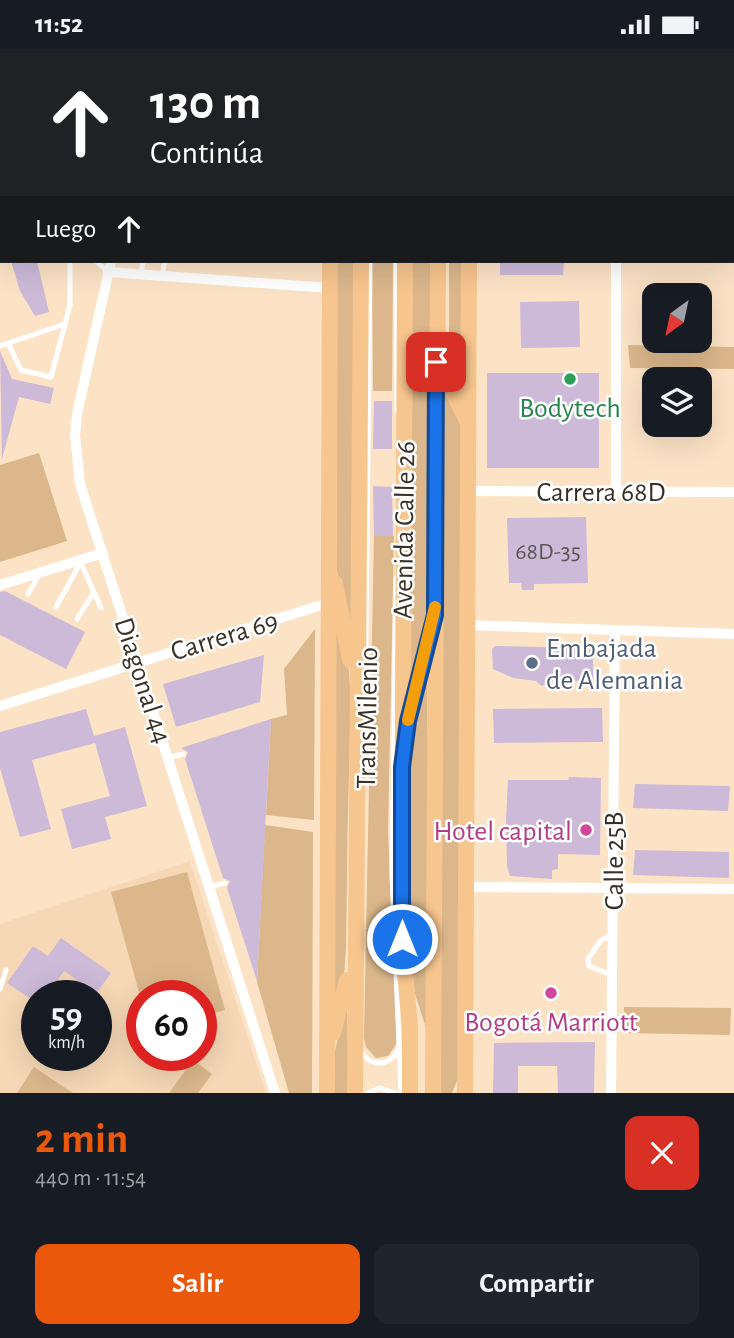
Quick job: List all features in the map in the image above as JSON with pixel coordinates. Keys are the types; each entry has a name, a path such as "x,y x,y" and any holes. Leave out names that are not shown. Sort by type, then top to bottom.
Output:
{"main road":[{"path":"327,1093 330,263"},
{"name":"Avenida Calle 26","path":"355,1093 354,926 361,263"},
{"name":"Avenida Calle 26","path":"405,263 402,939 410,1027 411,1093"},
{"name":"Avenida Calle 26","path":"433,1093 436,362 440,263"},
{"path":"463,1089 470,263"},
{"path":"436,362 468,424"},
{"path":"328,557 347,639 357,722"},
{"path":"402,767 408,721 435,615"},
{"path":"328,1051 342,1005 354,926"},
{"path":"405,978 425,1046 433,1093"}],"street":[{"name":"Diagonal 44","path":"110,263 81,389 75,435 80,484 275,1093"},
{"path":"615,263 616,491"},
{"path":"108,272 330,288"},
{"name":"Carrera 68D","path":"468,491 734,492"},
{"path":"0,585 103,553"},
{"name":"Carrera 69","path":"0,706 328,603"},
{"path":"467,625 734,634"},
{"name":"Calle 25B","path":"611,1093 615,630"},
{"path":"465,887 734,889"}],"lane":[{"path":"8,343 21,370 51,377 70,305 70,263"},
{"path":"98,263 108,272"},
{"path":"141,275 143,263"},
{"path":"162,276 164,263"},
{"name":"TransMilenio","path":"362,1093 360,1049 369,610 370,263"},
{"name":"TransMilenio","path":"396,263 397,542 392,875 401,1042 401,1093"},
{"path":"0,345 65,324"},
{"path":"82,561 101,608"},
{"path":"56,607 82,561"},
{"path":"28,594 40,572"},
{"path":"77,619 94,592"},
{"path":"168,758 183,754"},
{"path":"209,887 225,883"},
{"path":"612,934 601,940 588,959 589,966 612,975"},
{"path":"0,989 6,970"},
{"path":"360,1049 368,1060 381,1064 390,1060 401,1042"},
{"path":"368,1093 379,1088 395,1093"}],"shaded area":[{"path":"336,263 355,263 354,630 350,631 335,562"},
{"path":"372,263 393,263 392,391 373,391"},
{"path":"410,263 431,263 428,630 408,705"},
{"path":"449,263 466,263 466,404 449,369"},
{"path":"628,345 642,345 642,353 712,353 712,347 734,347 734,369 630,368"},
{"path":"443,389 463,430 459,1076 452,1093 439,1093"},
{"path":"39,453 67,541 0,562 0,465"},
{"path":"374,536 394,536 388,831 397,1043 388,1056 376,1058 366,1047 364,1038"},
{"path":"335,610 346,650 351,712 346,948 344,977 334,1016"},
{"path":"315,629 314,820 266,815 271,719 287,715 284,669"},
{"path":"427,665 429,1037 415,994 411,961 408,853 411,741"},
{"path":"265,825 313,832 312,1093 289,1093 257,982"},
{"path":"190,861 266,1093 0,1093 0,924"},
{"path":"187,872 217,980 136,980 111,892"},
{"path":"217,981 225,1010 217,1012"},
{"path":"347,1004 349,1093 333,1093 334,1054"},
{"path":"624,1007 731,1008 730,1035 624,1033"},
{"path":"31,1071 40,1071 73,1093 17,1093"},
{"path":"185,1071 208,1071 212,1074 198,1093 169,1093"}],"building":[{"path":"12,263 37,263 49,312 35,316 20,291"},
{"path":"500,263 564,263 563,275 500,275"},
{"path":"579,301 580,347 521,348 520,302"},
{"path":"0,351 12,379 54,388 50,404 19,397 2,459"},
{"path":"487,373 599,373 599,468 487,468"},
{"path":"374,401 392,401 392,449 373,449"},
{"path":"373,486 392,487 393,536 374,536"},
{"path":"586,517 588,583 534,584 534,590 522,590 521,583 509,583 507,518"},
{"path":"5,591 85,632 66,669 0,635 0,592"},
{"path":"495,646 593,648 593,681 552,681 542,686 536,681 513,678 493,669 492,649"},
{"path":"264,655 260,702 176,727 163,684"},
{"path":"602,708 603,742 494,743 493,709"},
{"path":"86,709 94,736 125,727 147,806 105,817 111,839 72,849 61,809 110,796 95,743 32,760 51,829 20,837 0,768 0,732"},
{"path":"271,719 257,981 227,888 230,881 223,878 185,759 188,752 181,748"},
{"path":"569,777 601,778 600,855 558,854 558,869 552,870 552,879 510,876 507,866 506,819 508,780 568,780"},
{"path":"635,784 730,786 728,811 633,808"},
{"path":"635,850 729,852 729,878 633,875"},
{"path":"61,938 111,973 106,980 77,980 64,971 58,980 21,980 21,992 7,983 33,946 48,956"},
{"path":"595,1042 594,1093 558,1093 557,1066 518,1066 518,1093 493,1093 494,1043"}],"slow traffic":[{"path":"408,720 435,607"}],"place":[{"name":"Bodytech","path":"570,379"},
{"name":"Embajada de Alemania","path":"532,663"},
{"name":"Hotel capital","path":"586,830"},
{"name":"Bogotá Marriott","path":"551,993"}],"route":[{"path":"402,939 402,767 408,721 435,615 436,362"}]}
